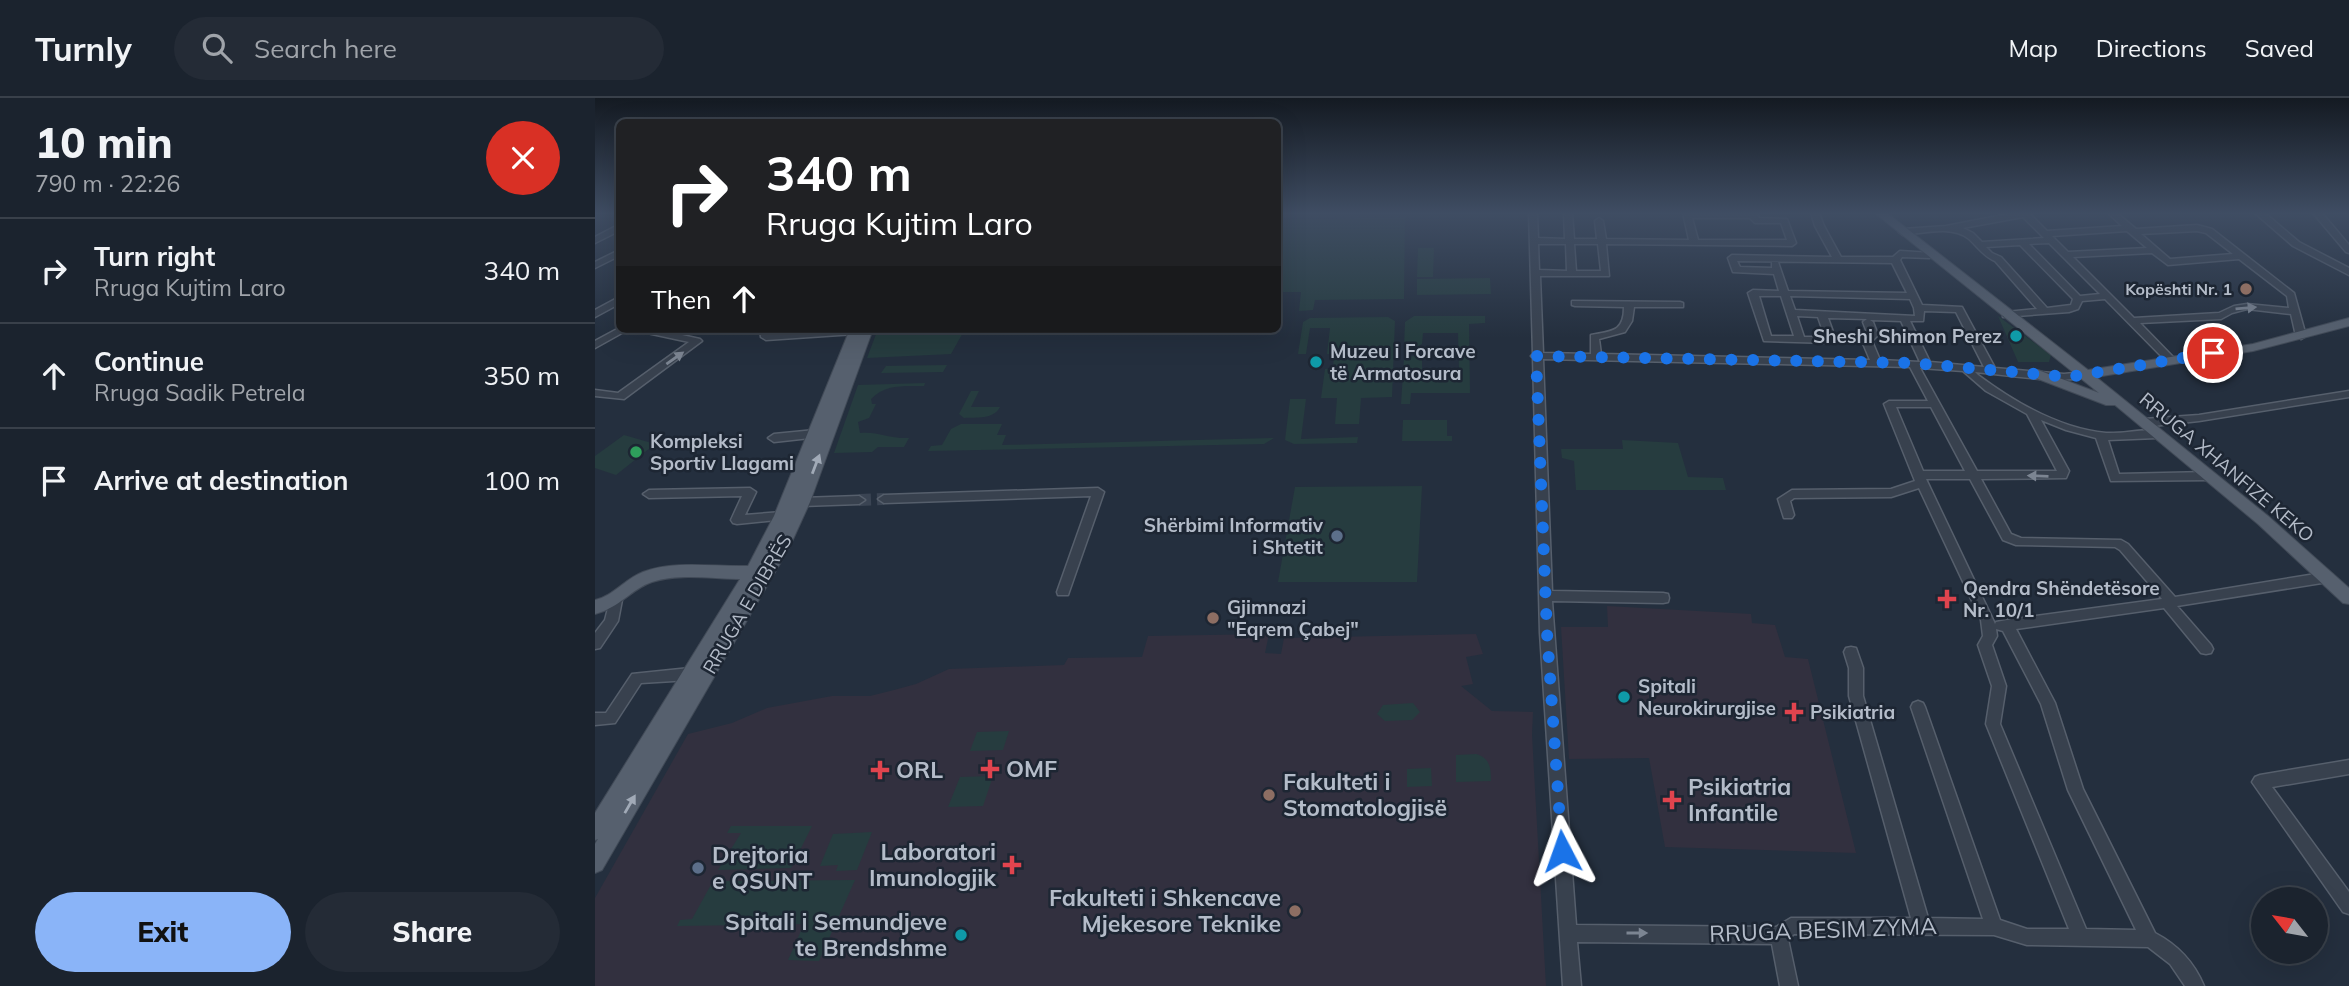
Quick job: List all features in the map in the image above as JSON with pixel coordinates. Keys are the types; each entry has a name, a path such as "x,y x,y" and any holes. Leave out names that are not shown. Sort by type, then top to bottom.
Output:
{"main road":[{"name":"RRUGA XHANFIZE KEKO","path":"1929,255 2127,408 2328,577 2349,598"},
{"path":"2084,375 2301,336 2349,323"},
{"name":"RRUGA E DIBRËS","path":"595,831 752,572 782,516 858,333"},
{"name":"RRUGA E DIBRËS","path":"595,863 774,560 802,502 858,333"},
{"path":"2038,374 2055,366 2058,355"},
{"path":"2038,374 2127,408"},
{"path":"595,607 616,600 637,583 659,575 752,572"}],"street":[{"path":"1534,254 1546,596 1571,986"},
{"path":"1571,254 1572,274"},
{"path":"1535,273 1606,274 1603,254"},
{"path":"1836,254 1838,259"},
{"path":"1793,313 1920,319 1919,309 1896,264 1900,254"},
{"path":"1913,254 1929,255"},
{"path":"1988,254 1998,259 2045,312"},
{"path":"2034,254 2078,299"},
{"path":"2064,255 2081,254"},
{"path":"2160,254 2168,262 2242,256 2291,295 2301,336"},
{"path":"2316,254 2349,272"},
{"path":"595,265 616,255"},
{"path":"2064,255 2171,360"},
{"path":"1896,264 1775,265 1756,258 1732,258 1736,270 1775,265 1838,259 1896,264"},
{"path":"1775,265 1800,340"},
{"path":"1822,315 1831,340 1767,339 1753,293 1913,296"},
{"path":"2078,299 2106,296"},
{"path":"2006,315 2069,309 2075,307 2078,299"},
{"path":"595,314 616,302"},
{"path":"1575,303 1679,305"},
{"path":"1596,357 1594,337 1610,335 1624,328 1630,318 1629,304"},
{"path":"2131,321 2221,316 2228,310 2264,307 2296,312"},
{"path":"1919,309 1959,309 1990,369"},
{"path":"1905,320 1926,364"},
{"path":"1868,322 1873,335 1867,341 1876,363"},
{"path":"595,345 618,333"},
{"path":"595,393 620,397 697,341 660,333"},
{"path":"765,333 766,338 812,333"},
{"path":"1536,356 1913,363 2064,377 2084,375"},
{"path":"1913,363 2004,533 2010,539 2019,542 2117,543 2124,547 2206,649"},
{"path":"1964,367 1980,383 2032,414 2101,436 2157,433"},
{"path":"2144,422 2199,418 2349,394"},
{"path":"1935,404 1889,404 1920,479 1999,626 2048,702 2076,790 2149,939 2179,959 2195,986"},
{"path":"1788,514 1784,499 1792,494 1891,493 1920,479 1973,474 2061,475 2063,471 2032,414"},
{"path":"774,438 815,434"},
{"path":"2101,436 2115,478 2209,476"},
{"path":"649,494 710,495 750,492 737,520 782,516"},
{"path":"884,499 1098,492 1063,592"},
{"path":"802,502 859,500"},
{"path":"2081,939 1993,724 2000,686 1985,645 1990,636 1999,626 2328,577"},
{"path":"1546,596 1663,598"},
{"path":"595,644 611,621 616,600"},
{"path":"1851,652 1856,668 1856,696 1922,926"},
{"name":"RRUGA E DIBRËS","path":"595,719 610,719 637,678 690,674"},
{"path":"1918,706 1994,927"},
{"path":"2349,767 2260,782 2349,906"},
{"name":"RRUGA BESIM ZYMA","path":"1569,933 1779,936 1791,926 1922,926 1994,927 2027,937"},
{"path":"1779,936 1789,986"},
{"path":"2027,937 2149,939"}],"shaded area":[{"path":"1607,606 1751,614 1752,623 1775,625 1785,657 1808,659 1856,853 1665,847 1649,758 1569,759 1561,627 1608,627"},
{"path":"1269,634 1265,653 1281,654 1284,638 1476,634 1483,654 1466,657 1473,684 1461,686 1492,711 1533,712 1546,986 595,986 595,898 688,734 732,723 767,708 832,696 870,696 916,684 949,669 1064,665 1068,658 1142,657 1148,636"}],"green space":[{"path":"1281,254 1405,254 1404,299 1315,300 1313,310 1299,311 1301,292 1281,292"},
{"path":"1418,254 1434,254 1433,277 1417,277"},
{"path":"1490,278 1491,294 1417,295 1417,279"},
{"path":"1414,316 1485,316 1485,323 1469,324 1470,393 1411,393 1410,404 1401,404 1404,357 1415,356 1422,360 1422,371 1459,370 1458,333 1423,333 1422,344 1414,349 1404,348 1405,322"},
{"name":"Sheshi Shimon Perez","path":"1998,316 2051,355 2049,362 2018,362"},
{"path":"1388,317 1395,321 1392,397 1361,398 1359,424 1335,424 1337,398 1321,398 1325,369 1333,368 1334,354 1327,354 1330,328 1310,328 1306,354 1298,354 1303,322 1310,318"},
{"path":"876,333 963,333 951,354 867,358"},
{"path":"947,365 943,372 881,373 886,366"},
{"path":"925,383 924,386 895,387 876,394 871,399 872,404 876,404 869,418 858,422 860,433 909,438 904,447 878,447 872,452 834,453 858,385"},
{"path":"971,391 979,391 971,407 1000,407 989,416 964,418 959,414"},
{"path":"1290,399 1306,399 1301,439 1358,437 1357,443 1294,444 1285,440"},
{"path":"1403,420 1447,420 1447,436 1452,436 1452,441 1402,441"},
{"path":"961,424 1002,424 997,435 1006,435 1002,445 1274,438 1264,444 928,451 931,446 942,445 951,429"},
{"path":"624,435 655,444 616,475 595,468 595,456"},
{"path":"1622,440 1678,443 1688,477 1723,478 1726,490 1576,490 1574,461 1562,458 1561,449 1623,449"},
{"path":"1422,486 1417,582 1278,582 1295,487"},
{"path":"1413,703 1420,712 1412,720 1385,721 1377,714 1383,705"},
{"path":"1009,731 1003,750 970,751 977,732"},
{"path":"1476,754 1489,764 1491,781 1456,782 1456,755"},
{"path":"1431,768 1432,786 1407,787 1407,769"},
{"path":"993,776 983,806 948,807 960,777"},
{"path":"731,826 812,826 791,868 718,870 741,833 727,833"},
{"path":"872,832 857,870 836,871 838,865 820,866 833,834"},
{"path":"855,880 819,961 788,960 804,924 677,926 680,920 692,919 713,881"}],"tunnel":[{"path":"859,500 884,499"}],"place":[{"name":"Kopështi Nr. 1","path":"2246,289"},
{"name":"Sheshi Shimon Perez","path":"2016,336"},
{"name":"Muzeu i Forcave të Armatosura","path":"1316,362"},
{"name":"Kompleksi Sportiv Llagami","path":"636,452"},
{"name":"Shërbimi Informativ i Shtetit","path":"1337,536"},
{"name":"Qendra Shëndetësore Nr. 10/1","path":"1947,599"},
{"name":"Gjimnazi \"Eqrem Çabej\"","path":"1213,618"},
{"name":"Spitali Neurokirurgjise","path":"1624,697"},
{"name":"Psikiatria","path":"1794,712"},
{"name":"OMF","path":"990,769"},
{"name":"ORL","path":"880,770"},
{"name":"Fakulteti i Stomatologjisë","path":"1269,795"},
{"name":"Psikiatria Infantile","path":"1672,800"},
{"name":"Laboratori Imunologjik","path":"1012,865"},
{"name":"Drejtoria e QSUNT","path":"698,868"},
{"name":"Fakulteti i Shkencave Mjekesore Teknike","path":"1295,911"},
{"name":"Spitali i Semundjeve te Brendshme","path":"961,935"}],"route":[{"path":"1562,851 1547,633 1536,356 1913,363 2069,377 2213,353"}]}
